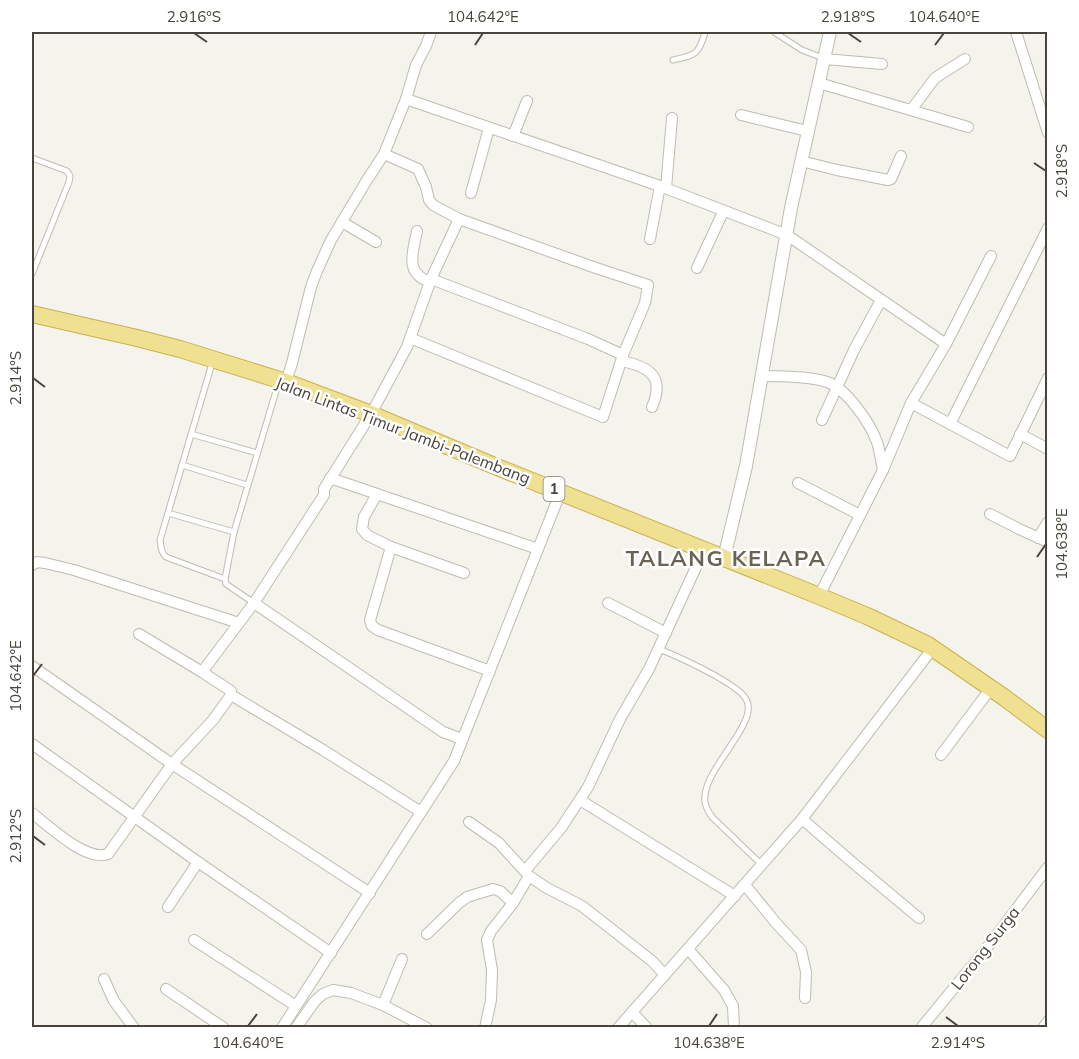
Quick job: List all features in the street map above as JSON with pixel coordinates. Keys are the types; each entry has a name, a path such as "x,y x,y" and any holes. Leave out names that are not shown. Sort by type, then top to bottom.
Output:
{"highway":[{"name":"Jalan Lintas Timur Jambi-Palembang","path":"32,314 137,338 283,381 371,414 819,596 933,648 1047,730"}],"street":[{"path":"283,381 292,363 311,287 331,240 384,154 406,99 416,65 431,32"},
{"path":"724,558 746,466 801,161 830,32"},
{"path":"1016,32 1047,133"},
{"path":"825,59 882,64"},
{"path":"911,110 935,78 965,59"},
{"path":"819,83 969,127"},
{"path":"406,99 663,187 787,235 946,344"},
{"path":"513,136 527,101"},
{"path":"741,115 807,131"},
{"path":"650,239 663,187 672,118"},
{"path":"471,193 489,128"},
{"path":"384,154 418,169 433,205 459,219 648,285 645,303 603,417 410,338"},
{"path":"801,161 888,180 891,179 901,156"},
{"path":"697,268 723,212"},
{"path":"202,672 254,603 324,495 324,489 330,478 371,414 407,347 430,281 459,219"},
{"path":"342,222 376,242"},
{"path":"950,424 1047,228"},
{"path":"417,231 412,270 418,276 588,339 646,368 658,386 652,407"},
{"path":"819,596 884,470 911,403 946,344 991,256"},
{"path":"822,420 854,350 881,300"},
{"path":"762,376 790,376 827,382 837,388 866,420 877,443 884,470"},
{"path":"911,403 1010,456 1047,378"},
{"path":"1020,434 1047,449"},
{"path":"330,478 538,549"},
{"path":"798,483 861,515"},
{"path":"282,1028 454,761 561,492"},
{"path":"377,494 364,517 362,528 367,535 391,547 464,573"},
{"path":"990,514 1043,540 1047,522"},
{"path":"391,547 370,620 372,626 490,671"},
{"path":"485,1028 491,1000 492,970 487,940 491,931 513,903 527,874 588,787 620,719 659,649 704,550"},
{"path":"32,565 45,562 239,623"},
{"path":"254,603 443,732 462,739"},
{"path":"608,603 666,633"},
{"path":"139,634 227,687 231,694 421,812"},
{"path":"618,1028 802,819 933,648"},
{"path":"32,666 172,764 370,893"},
{"path":"941,755 991,688"},
{"path":"32,813 74,845 90,854 101,856 108,854 172,764 213,720 231,694"},
{"path":"32,744 331,953"},
{"path":"580,800 735,896"},
{"path":"802,819 919,918"},
{"path":"469,822 499,843 527,874 582,906 652,961 665,975"},
{"path":"168,907 198,861"},
{"name":"Lorong Surga","path":"921,1028 986,949 1047,867"},
{"path":"745,885 801,950 806,972 805,998"},
{"path":"427,934 467,897 489,889 500,891 513,903"},
{"path":"194,940 296,1006"},
{"path":"688,949 724,990 733,1006 734,1028"},
{"path":"383,1005 402,959"},
{"path":"104,979 114,1001 134,1028"},
{"path":"166,989 224,1028"},
{"path":"296,1028 315,1001 323,994 333,990 351,993 383,1005 427,1028"},
{"path":"632,1012 647,1028"},
{"path":"398,1013 399,1028"}],"lane":[{"path":"673,60 696,53 701,47 705,32"},
{"path":"774,32 801,50 825,59"},
{"path":"32,158 67,171 70,176 32,273"},
{"path":"213,359 160,540 163,554 166,557 225,579"},
{"path":"254,603 226,584 225,579 234,532 247,485 283,381"},
{"path":"191,434 257,453"},
{"path":"182,465 247,485"},
{"path":"168,513 234,532"},
{"path":"659,649 689,662 731,686 746,699 748,711 745,719 739,733 711,776 706,788 705,802 713,818 762,865"},
{"path":"1040,1028 1047,1017"}],"district":[{"name":"TALANG KELAPA","path":"726,558"}]}
